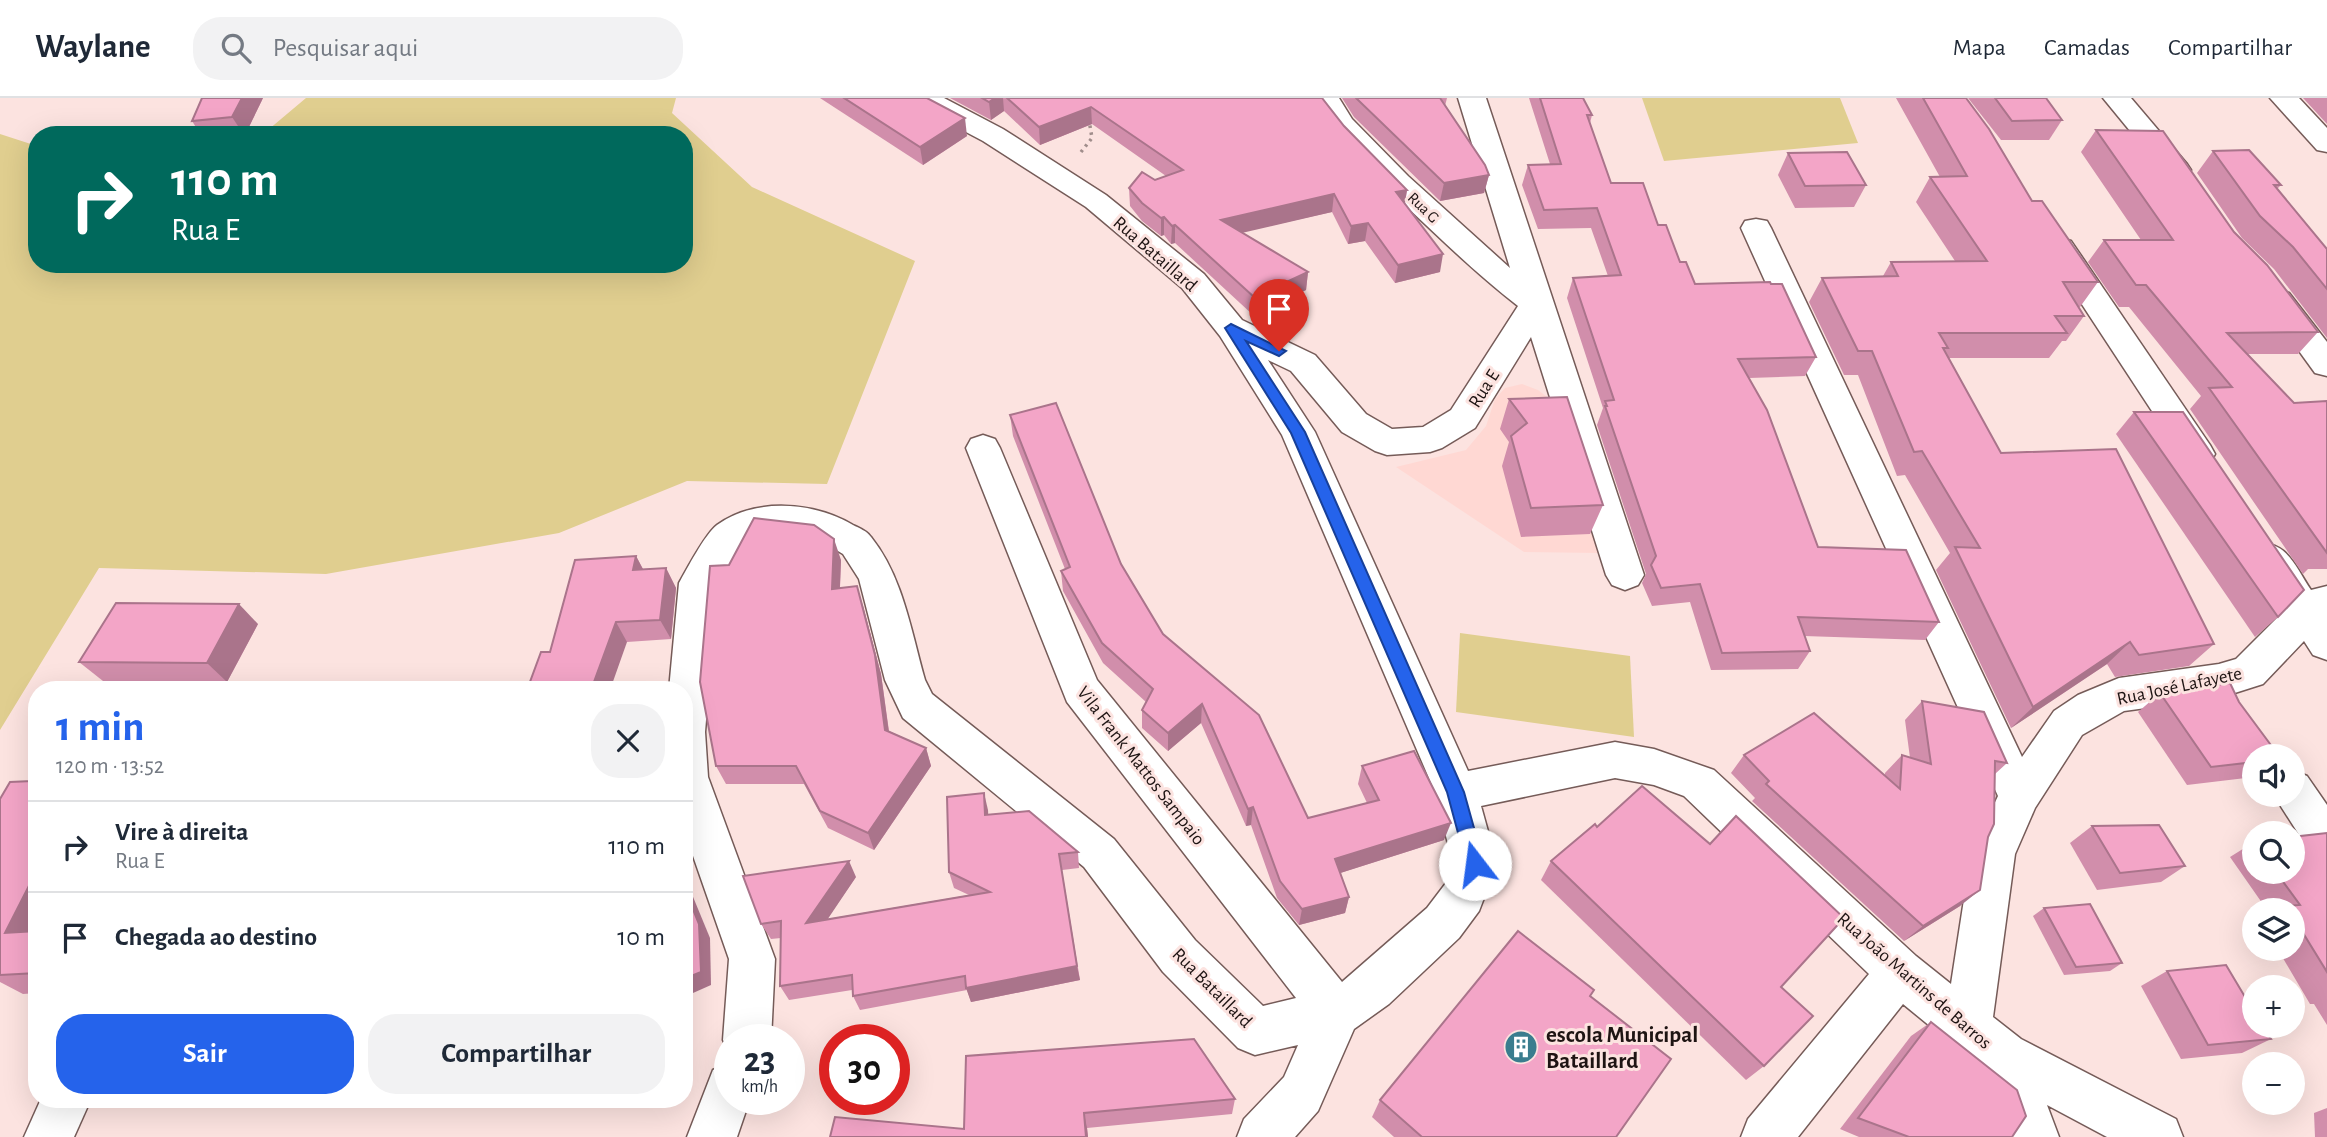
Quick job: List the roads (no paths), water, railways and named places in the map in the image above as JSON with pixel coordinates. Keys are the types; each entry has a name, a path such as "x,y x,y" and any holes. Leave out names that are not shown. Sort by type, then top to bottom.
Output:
{"street":[{"name":"Rua Bataillard","path":"689,681 698,583 728,536 754,523 779,519 824,525 856,544 877,576 905,680 917,706 1099,853 1179,956 1255,1031 1337,1013 1373,988 1443,923 1463,896 1475,864 1455,792 1298,432 1231,328 1193,281 1096,201 993,135 923,98"},
{"name":"Rua G","path":"1325,98 1342,124 1398,181 1485,265 1536,303"},
{"path":"1472,98 1625,575"},
{"path":"2117,98 2164,151 2193,191"},
{"path":"2284,98 2327,144"},
{"path":"2039,218 2214,478"},
{"path":"1755,228 2018,796"},
{"path":"2261,278 2327,365"},
{"name":"Rua E","path":"1231,328 1303,363 1354,423 1387,442 1430,439 1463,419 1536,303"},
{"name":"Vila Frank Mattos Sampaio","path":"983,448 1081,690 1337,1013"},
{"path":"2252,535 2320,619"},
{"name":"Rua José Lafayete","path":"1986,1041 1993,854 2018,796 2068,723 2092,707 2119,695 2230,697 2249,671 2320,619"},
{"name":"Rua João Martins de Barros","path":"1455,792 1615,760 1654,767 1699,783 1900,972 1986,1041 2158,1137"},
{"name":"Rua Bataillard","path":"693,793 752,960 749,1024"},
{"path":"2304,807 2327,841"},
{"path":"1766,1137 1900,972"},
{"path":"1262,1137 1301,1094 1337,1013"},
{"path":"1986,1041 2034,1137"},
{"path":"49,1137 62,1108"},
{"path":"712,1137 720,1115"}],"place":[{"name":"escola Municipal Bataillard","path":"1521,1047"}]}
